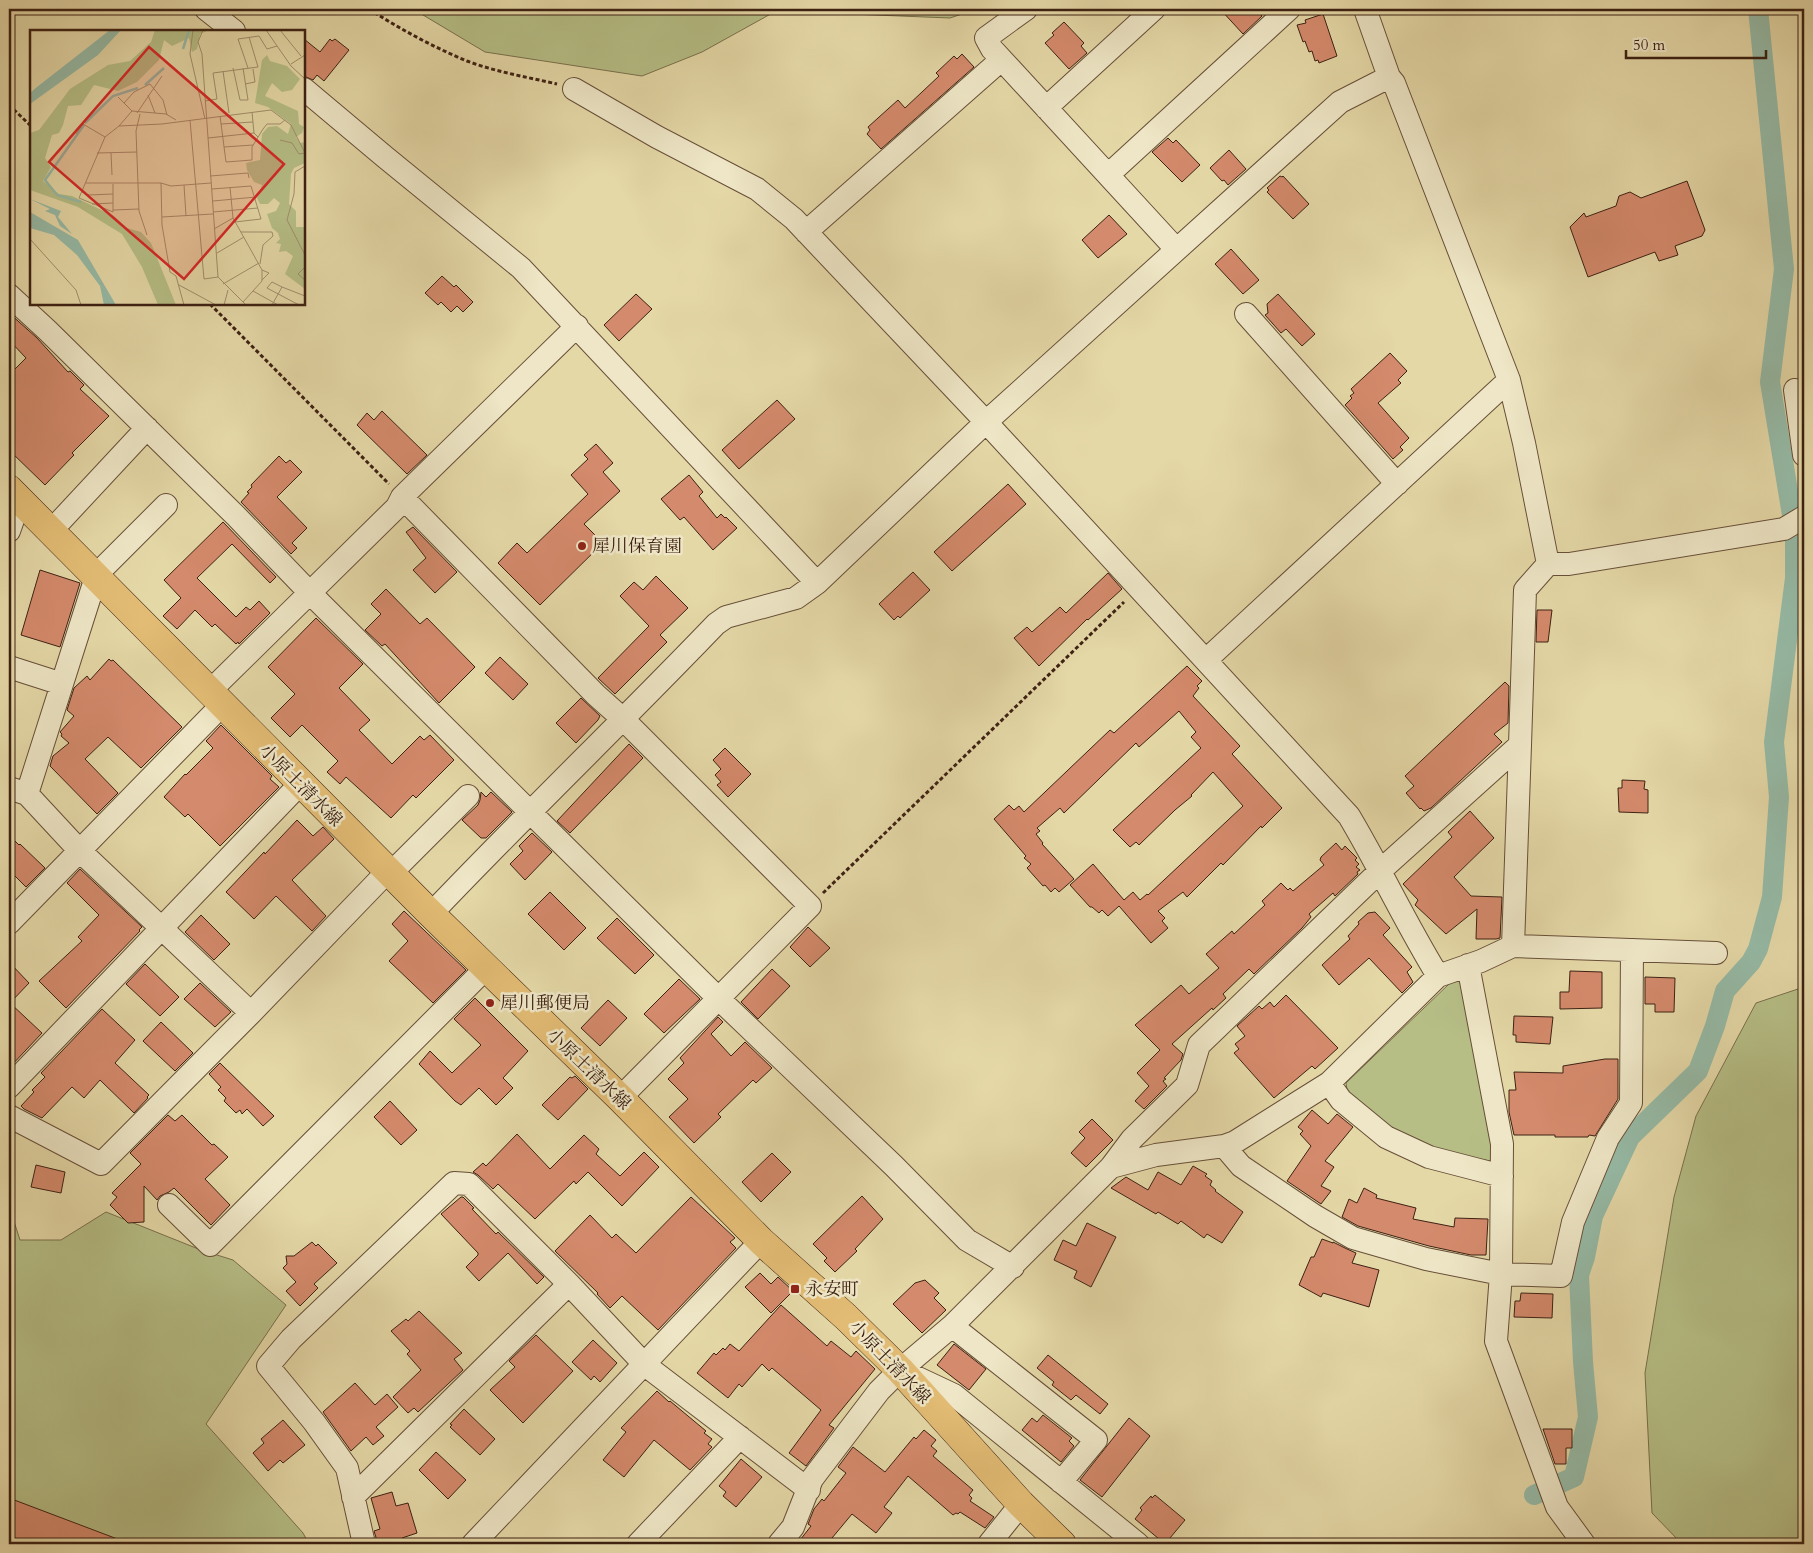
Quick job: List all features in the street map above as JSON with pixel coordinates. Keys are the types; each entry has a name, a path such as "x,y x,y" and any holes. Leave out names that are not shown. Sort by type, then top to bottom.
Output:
{"main road":[{"name":"小原土清水線","path":"15,494 389,873 620,1098 761,1241 846,1317 900,1370 1021,1504 1062,1544"}],"street":[{"path":"206,9 233,30"},
{"path":"1026,9 986,38 992,50 1176,249"},
{"path":"1046,108 1154,9"},
{"path":"1108,175 1289,9"},
{"path":"1365,9 1389,77 1398,92 1509,380 1524,443 1548,564"},
{"path":"806,232 1001,60"},
{"path":"431,914 530,812 624,720 716,624 726,618 796,598 816,583 986,422 1340,102 1389,77"},
{"path":"574,89 656,137 757,189 794,219 986,422 1349,816 1381,870 1419,944 1438,976"},
{"path":"305,90 385,158 521,268 816,583"},
{"path":"9,295 236,516 310,593 719,999 887,1159 967,1240 1012,1267"},
{"path":"1246,314 1397,484"},
{"path":"9,923 79,850 310,593 397,507 402,497 577,326"},
{"path":"1206,660 1509,380"},
{"path":"1795,390 1804,455"},
{"path":"51,531 147,428"},
{"path":"9,531 15,494"},
{"path":"402,497 596,695 624,720 810,906 620,1098"},
{"path":"166,506 96,577 62,684 18,791 251,1013"},
{"path":"1513,946 1525,590 1548,564 1569,564 1784,529 1804,517"},
{"path":"9,666 62,684"},
{"path":"778,1544 793,1527 812,1479 879,1391 900,1370 952,1326 1111,1167 1132,1138 1186,1085 1199,1044 1381,870 1520,745"},
{"path":"9,1087 300,784"},
{"path":"9,1116 100,1164 468,796"},
{"path":"1111,1167 1156,1154 1224,1146 1235,1142 1329,1083 1438,976 1513,946 1716,953"},
{"path":"1224,1146 1240,1166 1353,1238 1426,1259 1501,1274 1561,1276 1573,1222 1608,1138 1631,1103 1632,950"},
{"path":"1468,965 1502,1144 1501,1274 1496,1341 1557,1508 1584,1544"},
{"path":"169,1205 210,1245 486,968"},
{"path":"1329,1083 1341,1100 1386,1137 1429,1157 1502,1176"},
{"path":"364,1544 347,1468 314,1422 268,1366 291,1339 454,1183 469,1184 569,1284 645,1365 809,1490"},
{"path":"473,1544 761,1241"},
{"path":"353,1497 569,1284"},
{"path":"952,1326 1096,1440 1061,1482"},
{"path":"900,1370 954,1395 1138,1544"},
{"path":"638,1544 740,1437"},
{"path":"989,1544 1021,1504"}],"path":[{"path":"369,9 402,30 468,61 527,79 574,89"},
{"path":"9,105 30,125"},
{"path":"211,305 402,497"},
{"path":"810,906 1139,588"}],"green space":[{"path":"413,9 977,9 950,18 776,11 702,52 642,76 485,52"},
{"path":"1458,978 1465,986 1493,1152 1491,1161 1428,1150 1386,1129 1348,1096 1346,1083 1449,984"},
{"path":"1804,987 1804,1544 1682,1544 1652,1513 1645,1373 1674,1197 1696,1116 1756,1003"},
{"path":"9,1206 20,1240 61,1240 106,1212 201,1250 233,1260 286,1305 206,1424 303,1533 309,1544 9,1544"}],"building":[{"path":"1220,9 1255,9 1262,16 1243,34"},
{"path":"1323,14 1337,56 1319,63 1318,60 1315,61 1312,51 1309,52 1305,41 1303,42 1297,25 1306,23 1305,20"},
{"path":"1064,22 1084,43 1081,46 1087,53 1069,69 1045,43 1054,35 1052,33"},
{"path":"330,39 332,41 335,39 349,50 324,81 317,75 313,80 305,76 305,40 320,52"},
{"path":"962,54 974,67 881,149 867,134 870,130 868,127 898,100 905,108 939,76 936,73 954,56 957,59"},
{"path":"1168,138 1173,143 1176,140 1200,165 1182,182 1152,152"},
{"path":"1229,150 1246,169 1228,185 1210,168"},
{"path":"1280,176 1283,176 1309,204 1293,219 1267,192 1269,190 1267,188"},
{"path":"1687,181 1705,230 1702,236 1675,246 1678,255 1659,261 1655,252 1588,277 1570,227 1584,213 1586,217 1616,206 1619,196 1630,192 1641,198"},
{"path":"1109,215 1127,234 1098,258 1082,240"},
{"path":"1231,249 1259,280 1243,294 1215,264"},
{"path":"442,276 454,287 456,285 473,302 463,312 457,306 451,312 441,302 438,305 425,293"},
{"path":"636,294 652,309 619,341 604,325"},
{"path":"1278,294 1315,334 1302,346 1286,329 1281,333 1265,315 1268,313 1267,304"},
{"path":"9,313 37,338 68,372 70,371 84,385 80,389 109,416 72,453 74,455 45,485 9,450 9,375 26,358 9,340"},
{"path":"1390,353 1407,371 1398,380 1401,383 1378,403 1409,438 1400,447 1403,450 1393,459 1345,405 1354,393 1351,389"},
{"path":"777,400 795,419 739,469 722,450"},
{"path":"382,411 427,455 407,474 357,425 367,413 374,420"},
{"path":"596,444 613,463 603,472 620,491 584,524 603,543 540,605 498,563 517,543 527,553 588,494 571,475 588,459 584,455"},
{"path":"279,456 286,463 290,460 302,472 277,497 307,528 292,543 297,548 291,554 241,502 249,493 247,492 252,487 251,485"},
{"path":"689,475 703,492 699,496 717,518 721,514 737,528 713,550 684,517 680,520 661,499"},
{"path":"1008,484 1026,504 952,571 934,552"},
{"path":"223,522 276,577 270,583 232,544 197,578 236,617 246,607 250,610 259,601 270,613 239,644 238,642 236,644 215,624 212,627 195,610 177,629 163,616 181,598 164,580"},
{"path":"413,527 457,572 435,593 413,570 426,558 406,532"},
{"path":"40,570 80,583 60,647 21,635"},
{"path":"913,572 930,590 900,618 898,616 894,620 879,604"},
{"path":"1108,573 1122,589 1087,619 1039,666 1014,638 1027,627 1032,632 1060,607 1066,613"},
{"path":"656,576 688,608 660,635 667,642 615,694 598,678 649,626 620,596 634,582 643,590"},
{"path":"386,589 420,624 427,618 475,667 439,703 385,644 382,646 365,630 381,614 371,604"},
{"path":"1537,610 1552,610 1548,642 1536,642"},
{"path":"316,618 363,664 339,688 370,720 359,730 392,764 420,736 424,740 430,735 454,760 416,798 413,795 391,818 346,777 340,784 327,772 338,761 302,725 290,737 271,718 295,694 268,667"},
{"path":"500,657 528,684 513,700 485,673"},
{"path":"109,659 113,660 182,727 141,768 108,737 85,759 118,793 97,814 50,766 53,756 69,743 61,736 60,732 74,716 67,710 74,688 87,676 90,680"},
{"path":"1187,666 1202,681 1197,686 1199,688 1193,696 1240,746 1232,754 1282,808 1262,828 1261,826 1223,865 1221,863 1187,897 1183,892 1158,911 1165,918 1162,921 1168,928 1151,943 1119,906 1108,916 1102,910 1099,913 1090,907 1070,885 1093,864 1124,900 1133,892 1140,900 1148,895 1243,806 1213,772 1192,796 1139,845 1136,842 1130,847 1113,830 1201,748 1191,737 1196,732 1179,711 1139,747 1136,743 1064,813 1060,808 1037,828 1040,831 1036,834 1042,844 1074,879 1059,892 1055,888 1051,892 1045,885 1043,886 1027,868 1031,864 1024,858 1026,856 994,819 1009,805 1014,810 1019,806 1024,812 1110,730 1114,733"},
{"path":"1505,682 1509,686 1508,723 1494,734 1502,742 1431,808 1424,811 1420,809 1406,793 1414,786 1405,776"},
{"path":"581,698 600,716 576,743 556,723"},
{"path":"221,725 272,776 270,779 279,787 220,846 188,814 185,817 164,797 213,748 206,741"},
{"path":"629,744 643,758 570,833 557,821"},
{"path":"725,748 751,774 728,797 717,785 721,782 715,775 721,769 713,760"},
{"path":"1622,780 1645,781 1644,789 1648,790 1648,813 1619,812 1618,788 1622,788"},
{"path":"481,792 486,797 491,792 512,812 486,838 481,838 462,820 478,805"},
{"path":"1470,811 1494,838 1454,877 1471,896 1502,897 1500,938 1496,939 1476,939 1477,909 1446,934 1415,905 1418,900 1403,884 1452,837 1448,832"},
{"path":"297,820 313,836 323,827 334,839 292,880 326,916 312,931 276,896 254,919 226,892"},
{"path":"532,833 552,852 525,880 510,864 523,851 519,846"},
{"path":"9,835 45,868 26,887 9,870"},
{"path":"1336,843 1342,850 1345,846 1357,858 1355,860 1359,864 1356,867 1360,870 1357,872 1358,874 1335,896 1333,893 1309,914 1311,917 1302,928 1254,974 1249,969 1223,994 1226,998 1172,1044 1183,1054 1181,1060 1164,1078 1166,1079 1163,1081 1167,1086 1144,1109 1135,1101 1149,1086 1137,1073 1160,1050 1135,1025 1181,985 1189,994 1219,968 1206,954 1232,931 1234,934 1265,905 1262,901 1281,883 1288,890 1290,888 1293,891 1324,865 1320,860 1321,857"},
{"path":"80,869 142,927 66,1008 39,981 82,941 78,937 99,915 67,883"},
{"path":"550,892 586,928 564,950 528,914"},
{"path":"404,911 466,970 433,1003 389,961 408,941 392,924"},
{"path":"1375,912 1390,928 1383,935 1412,967 1407,972 1413,982 1402,993 1369,958 1339,985 1322,965 1350,939 1348,936 1359,924 1358,922 1368,913"},
{"path":"201,915 230,944 214,960 185,932"},
{"path":"617,918 654,955 635,974 597,938"},
{"path":"808,927 830,948 810,967 790,947"},
{"path":"9,962 29,983 10,1003 42,1033 9,1068"},
{"path":"145,964 179,997 160,1016 126,984"},
{"path":"772,969 790,986 758,1019 741,1002"},
{"path":"1570,971 1602,972 1602,1008 1560,1009 1560,992 1569,992"},
{"path":"1645,977 1675,978 1674,1012 1655,1012 1655,1004 1645,1004"},
{"path":"679,979 700,999 664,1033 644,1014"},
{"path":"200,983 231,1012 215,1027 184,999"},
{"path":"1286,995 1338,1048 1315,1069 1312,1066 1274,1098 1234,1053 1239,1049 1235,1044 1245,1036 1237,1026 1259,1006 1262,1009 1270,1002 1274,1007"},
{"path":"475,998 528,1051 503,1078 513,1088 496,1105 479,1088 461,1105 419,1064 430,1051 452,1073 481,1045 454,1019"},
{"path":"608,1000 627,1018 600,1046 581,1028"},
{"path":"102,1009 135,1040 115,1063 149,1095 148,1098 134,1113 100,1080 84,1098 72,1087 42,1118 24,1109 21,1106 34,1092 32,1090 45,1077 41,1073"},
{"path":"1514,1016 1553,1017 1550,1044 1516,1042 1516,1035 1513,1035"},
{"path":"718,1017 723,1022 711,1034 731,1056 745,1042 772,1068 756,1083 753,1080 718,1114 721,1117 694,1143 669,1117 688,1099 668,1079 684,1063 680,1058"},
{"path":"161,1022 193,1053 175,1071 143,1041"},
{"path":"1605,1059 1618,1059 1618,1099 1595,1136 1514,1135 1509,1112 1509,1090 1516,1090 1514,1072 1563,1073 1563,1066"},
{"path":"220,1063 274,1116 263,1126 247,1109 242,1114 240,1110 236,1113 224,1101 226,1098 218,1090 221,1087 209,1074"},
{"path":"575,1076 588,1089 558,1120 542,1105 570,1077"},
{"path":"390,1101 417,1130 401,1145 374,1117"},
{"path":"1312,1110 1328,1124 1337,1114 1353,1127 1325,1161 1334,1167 1321,1186 1331,1191 1321,1204 1287,1181 1311,1146 1300,1134 1303,1131 1298,1127"},
{"path":"168,1115 175,1121 182,1115 212,1145 214,1144 228,1157 205,1179 230,1205 211,1225 174,1188 160,1196 157,1200 144,1186 144,1222 128,1223 110,1205 117,1197 112,1193 141,1164 130,1153"},
{"path":"1092,1119 1113,1140 1086,1167 1071,1153 1085,1138 1079,1132"},
{"path":"517,1134 550,1169 584,1135 599,1149 596,1154 620,1176 644,1152 659,1167 622,1206 588,1172 576,1184 574,1181 535,1219 498,1184 493,1189 473,1172 483,1163 486,1166"},
{"path":"772,1153 791,1172 761,1202 742,1182"},
{"path":"36,1165 65,1172 61,1193 31,1187"},
{"path":"1193,1166 1207,1174 1205,1176 1212,1181 1210,1185 1215,1191 1243,1212 1222,1243 1207,1234 1204,1238 1181,1221 1178,1224 1158,1212 1156,1214 1111,1188 1126,1177 1148,1190 1158,1172 1181,1185"},
{"path":"1364,1188 1377,1195 1376,1198 1416,1208 1413,1219 1454,1227 1455,1218 1488,1219 1486,1255 1471,1255 1429,1246 1358,1226 1342,1217 1349,1199 1357,1203"},
{"path":"862,1196 883,1219 855,1249 857,1251 835,1272 824,1261 827,1258 813,1244"},
{"path":"461,1197 474,1208 472,1209 496,1234 498,1232 544,1277 537,1284 508,1253 479,1281 466,1267 478,1253 441,1214"},
{"path":"691,1197 735,1238 730,1242 736,1248 658,1330 622,1296 610,1308 598,1293 555,1251 590,1215 612,1238 616,1234 636,1253"},
{"path":"1087,1223 1116,1237 1091,1287 1074,1278 1077,1271 1054,1260 1063,1240 1076,1246"},
{"path":"1322,1239 1356,1253 1352,1263 1379,1270 1369,1307 1323,1293 1321,1297 1299,1285 1311,1257 1314,1257"},
{"path":"312,1242 316,1246 318,1244 337,1263 314,1284 318,1288 300,1306 286,1291 296,1282 283,1268 287,1264 286,1256 294,1256"},
{"path":"760,1273 771,1284 778,1277 793,1291 771,1313 745,1287"},
{"path":"925,1280 939,1293 934,1298 946,1310 922,1333 893,1304 915,1283"},
{"path":"1521,1293 1553,1294 1552,1318 1514,1317 1515,1301 1520,1301"},
{"path":"781,1305 827,1346 831,1341 851,1357 856,1351 875,1369 829,1425 834,1428 806,1466 789,1453 821,1410 772,1368 769,1371 762,1364 742,1387 739,1384 728,1398 697,1373 714,1353 716,1355 723,1348 725,1350 730,1344 739,1351"},
{"path":"419,1311 462,1353 454,1359 463,1370 418,1412 414,1408 408,1413 393,1397 421,1370 407,1354 410,1351 391,1331 406,1319 408,1321"},
{"path":"536,1335 573,1371 523,1423 490,1390 515,1367 509,1361"},
{"path":"593,1340 617,1363 600,1382 594,1376 591,1380 572,1362"},
{"path":"954,1344 986,1369 969,1390 937,1365"},
{"path":"1048,1355 1108,1404 1100,1414 1076,1395 1071,1400 1052,1385 1054,1382 1037,1368"},
{"path":"355,1383 375,1405 387,1394 398,1407 376,1427 384,1436 373,1445 366,1437 351,1451 323,1412"},
{"path":"657,1391 706,1431 704,1433 712,1439 708,1444 712,1447 690,1470 654,1440 624,1477 603,1460 626,1432 621,1428"},
{"path":"464,1409 495,1439 480,1455 450,1427 452,1425 450,1424"},
{"path":"1043,1415 1072,1438 1069,1441 1074,1446 1061,1462 1022,1430 1032,1418 1037,1422"},
{"path":"1129,1418 1150,1436 1102,1497 1080,1480"},
{"path":"283,1420 305,1445 283,1463 280,1460 268,1471 253,1453 264,1443 261,1439"},
{"path":"1543,1429 1572,1429 1572,1448 1566,1448 1566,1464 1555,1464"},
{"path":"924,1430 936,1440 931,1446 937,1451 933,1456 973,1490 969,1495 972,1498 970,1501 994,1517 985,1528 960,1512 953,1515 908,1476 884,1507 892,1513 876,1533 852,1514 827,1544 797,1544 811,1526 808,1524 814,1509 822,1499 824,1501 846,1473 838,1467 853,1447 885,1472 914,1437 916,1439"},
{"path":"436,1452 466,1480 448,1499 419,1470"},
{"path":"741,1459 762,1477 736,1507 723,1496 726,1492 719,1486"},
{"path":"392,1492 396,1506 408,1503 417,1533 402,1538 403,1544 378,1544 374,1531 380,1529 371,1498"},
{"path":"1155,1495 1185,1520 1165,1544 1135,1519 1142,1510 1140,1508 1151,1496 1152,1498"},
{"path":"9,1498 128,1543 128,1544 9,1544"}],"waterway":[{"path":"1758,9 1784,269 1770,382 1792,515"},
{"path":"1556,1485 1574,1477 1588,1417 1583,1362 1579,1275 1585,1257 1593,1216 1630,1137 1698,1071 1715,1026 1725,991 1751,962 1758,949 1772,897 1779,797 1774,742 1795,578 1795,536"},
{"path":"1534,1495 1541,1492"}],"place":[{"name":"犀川保育園","path":"582,546"},
{"name":"犀川郵便局","path":"490,1003"},
{"name":"永安町","path":"795,1289"}]}
